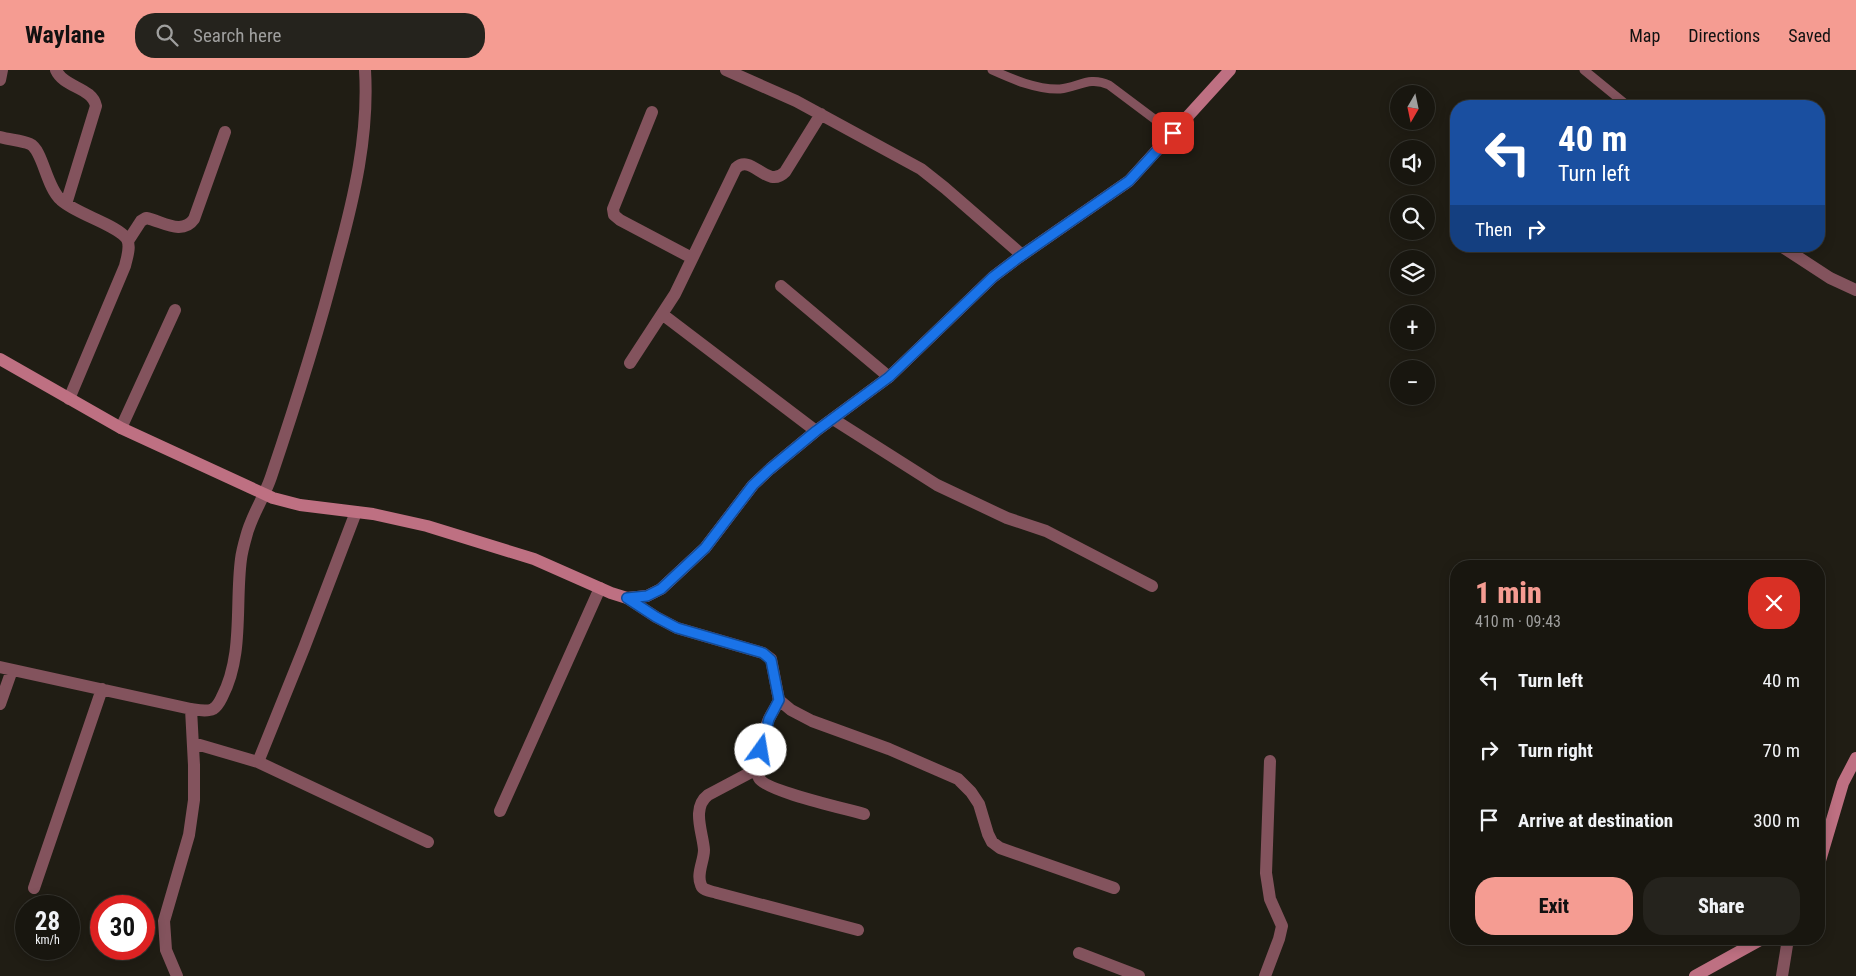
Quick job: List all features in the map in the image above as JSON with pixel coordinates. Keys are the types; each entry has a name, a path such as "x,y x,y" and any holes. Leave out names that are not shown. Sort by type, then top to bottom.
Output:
{"street":[{"path":"0,80 2,70"},
{"path":"56,70 60,78 65,82 90,95 96,106 66,204"},
{"path":"0,704 6,668 191,709 204,711 214,708 219,703 233,669 236,650 241,557 246,534 265,494 297,400 327,302 351,207 363,144 366,97 365,70"},
{"path":"726,70 796,101 920,169 945,188 1022,255"},
{"path":"627,598 647,596 661,589 705,548 753,485 770,469 816,431 889,377 993,277 1129,181 1230,70"},
{"path":"652,112 613,209 614,215 692,258"},
{"path":"630,363 675,294 736,168 740,164 746,164 775,178 780,176 821,114"},
{"path":"128,241 141,221 146,218 183,228 190,225 194,220 224,132"},
{"path":"0,137 30,144 35,147 53,191 66,204 122,233 128,241 129,250 125,266 69,399"},
{"path":"1790,252 1830,278 1856,290"},
{"path":"781,286 889,377"},
{"path":"120,428 175,310"},
{"path":"662,314 816,431"},
{"path":"0,359 120,428 265,494 300,505 356,512 427,526 512,551 627,598 677,628 763,653 771,660 779,700 791,710 812,721 888,749 958,780 971,792 979,804 988,834 992,842 1000,848 1114,888"},
{"path":"833,418 937,485 1007,518 1046,531 1152,586"},
{"path":"258,762 356,512"},
{"path":"500,811 600,588"},
{"path":"34,888 102,689"},
{"path":"779,700 769,719 757,769 759,779 765,785 864,814"},
{"path":"177,976 166,950 164,921 189,835 194,800 191,709"},
{"path":"193,743 258,762 428,842"},
{"path":"1825,844 1843,783 1856,758"},
{"path":"1265,976 1282,926 1270,899 1266,873 1270,761"},
{"path":"757,769 708,795 701,804 699,824 704,849 699,877 701,885 704,889 717,893 858,930"},
{"path":"1695,976 1751,945"},
{"path":"1782,976 1787,945"},
{"path":"1079,953 1139,976"}],"lane":[{"path":"992,70 1028,84 1058,89 1089,81 1100,81 1109,85 1173,133"},
{"path":"1584,70 1621,100"}],"route":[{"path":"761,750 769,719 779,700 771,660 763,653 677,628 627,598 647,596 661,589 705,548 753,485 770,469 816,431 889,377 993,277 1105,200 1129,181 1154,156 1173,133"}]}
